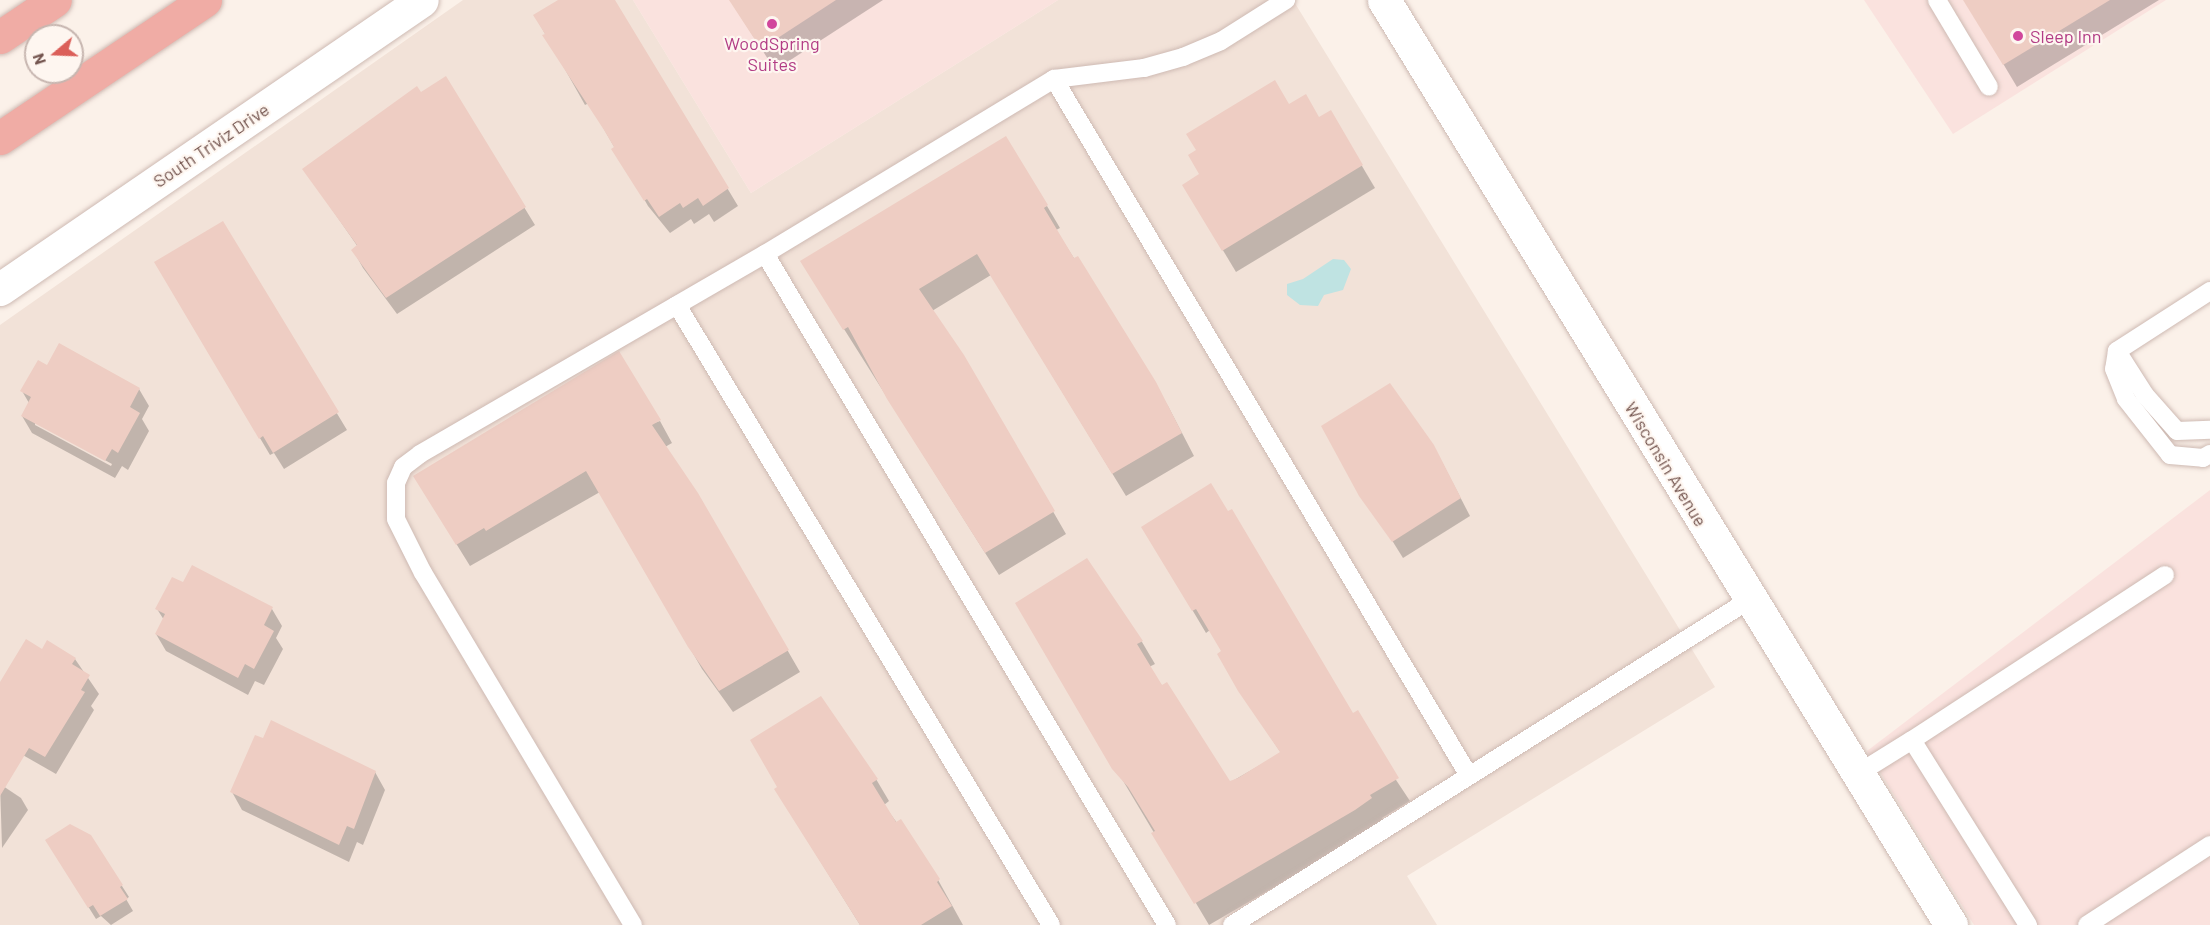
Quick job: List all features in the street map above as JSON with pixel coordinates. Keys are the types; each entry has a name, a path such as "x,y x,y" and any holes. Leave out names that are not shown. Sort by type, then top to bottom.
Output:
{"highway":[{"path":"0,37 55,0"},
{"path":"0,138 205,0"}],"street":[{"name":"South Triviz Drive","path":"0,289 422,0"},
{"name":"Wisconsin Avenue","path":"1384,0 1749,600 1952,925"}],"lane":[{"path":"633,925 423,573 396,519 393,502 403,467 420,454 765,254 1054,79 1144,68 1183,57 1221,41 1286,0"},
{"path":"1937,0 1989,87"},
{"path":"1054,79 1468,774"},
{"path":"765,254 1167,925"},
{"path":"2210,291 2117,351 2114,369 2127,399 2170,454 2203,458 2210,454"},
{"path":"677,305 1051,925"},
{"path":"2117,351 2145,395 2177,431 2210,430"},
{"path":"1858,773 2165,575"},
{"path":"1232,925 1468,774 1749,600"},
{"path":"1912,740 2028,925"},
{"path":"2087,925 2210,845"}],"shaded area":[{"path":"463,0 633,0 751,193 1058,0 1293,0 1715,687 1407,876 1437,925 0,925 0,325"},
{"path":"633,0 1058,0 751,193"},
{"path":"1864,0 2166,0 1953,134"},
{"path":"2210,490 2210,925 1974,925 1867,751"}],"water":[{"path":"1333,259 1344,260 1351,269 1343,290 1324,295 1318,306 1300,305 1287,295 1287,284 1303,279"}],"building":[{"path":"558,0 615,0 729,188 703,206 698,198 683,208 680,203 659,217 647,199 644,201 611,149 614,147 604,130 542,35 545,34 533,15"},
{"name":"WoodSpring Suites","path":"729,0 836,0 761,49"},
{"name":"Sleep Inn","path":"1963,0 2110,0 2003,65"},
{"path":"446,76 526,207 386,298 351,250 357,245 302,169 417,86 421,92"},
{"path":"1275,80 1289,104 1306,94 1319,117 1331,110 1363,165 1222,251 1182,185 1199,174 1188,155 1196,150 1186,134"},
{"path":"1006,136 1048,205 1044,208 1074,258 1078,256 1156,382 1182,433 1112,474 977,254 919,289 964,355 1055,511 985,553 887,399 848,327 843,330 800,261"},
{"path":"223,221 339,412 273,453 263,436 259,439 154,262"},
{"path":"59,343 140,388 130,407 140,413 118,453 112,449 105,461 21,416 31,397 20,391 38,360 47,365"},
{"path":"619,351 661,420 652,425 698,493 789,650 719,691 688,647 586,471 486,531 484,528 456,545 413,476"},
{"path":"1390,383 1434,445 1461,498 1392,542 1359,496 1321,426"},
{"path":"1211,483 1228,511 1232,509 1353,713 1358,710 1399,778 1370,795 1372,798 1355,810 1194,904 1151,833 1155,831 1128,787 1112,769 1015,603 1087,558 1143,641 1137,644 1162,685 1167,682 1230,781 1238,778 1280,752 1238,691 1217,654 1221,651 1196,609 1192,611 1141,527"},
{"path":"192,565 273,607 264,625 274,631 254,669 245,664 238,678 155,634 165,614 155,609 172,577 183,582"},
{"path":"26,639 42,649 47,640 76,658 72,664 90,675 81,690 85,692 45,757 29,748 0,796 0,682"},
{"path":"821,696 878,779 872,783 896,822 901,819 940,879 937,882 952,906 921,925 860,925 774,789 777,787 750,740"},
{"path":"271,720 376,771 354,829 347,826 339,845 230,792 255,735 263,738"},
{"path":"70,824 91,835 123,885 120,887 128,899 100,916 93,905 88,908 45,840"}],"place":[{"name":"WoodSpring Suites","path":"772,24"},
{"name":"Sleep Inn","path":"2018,36"}]}
